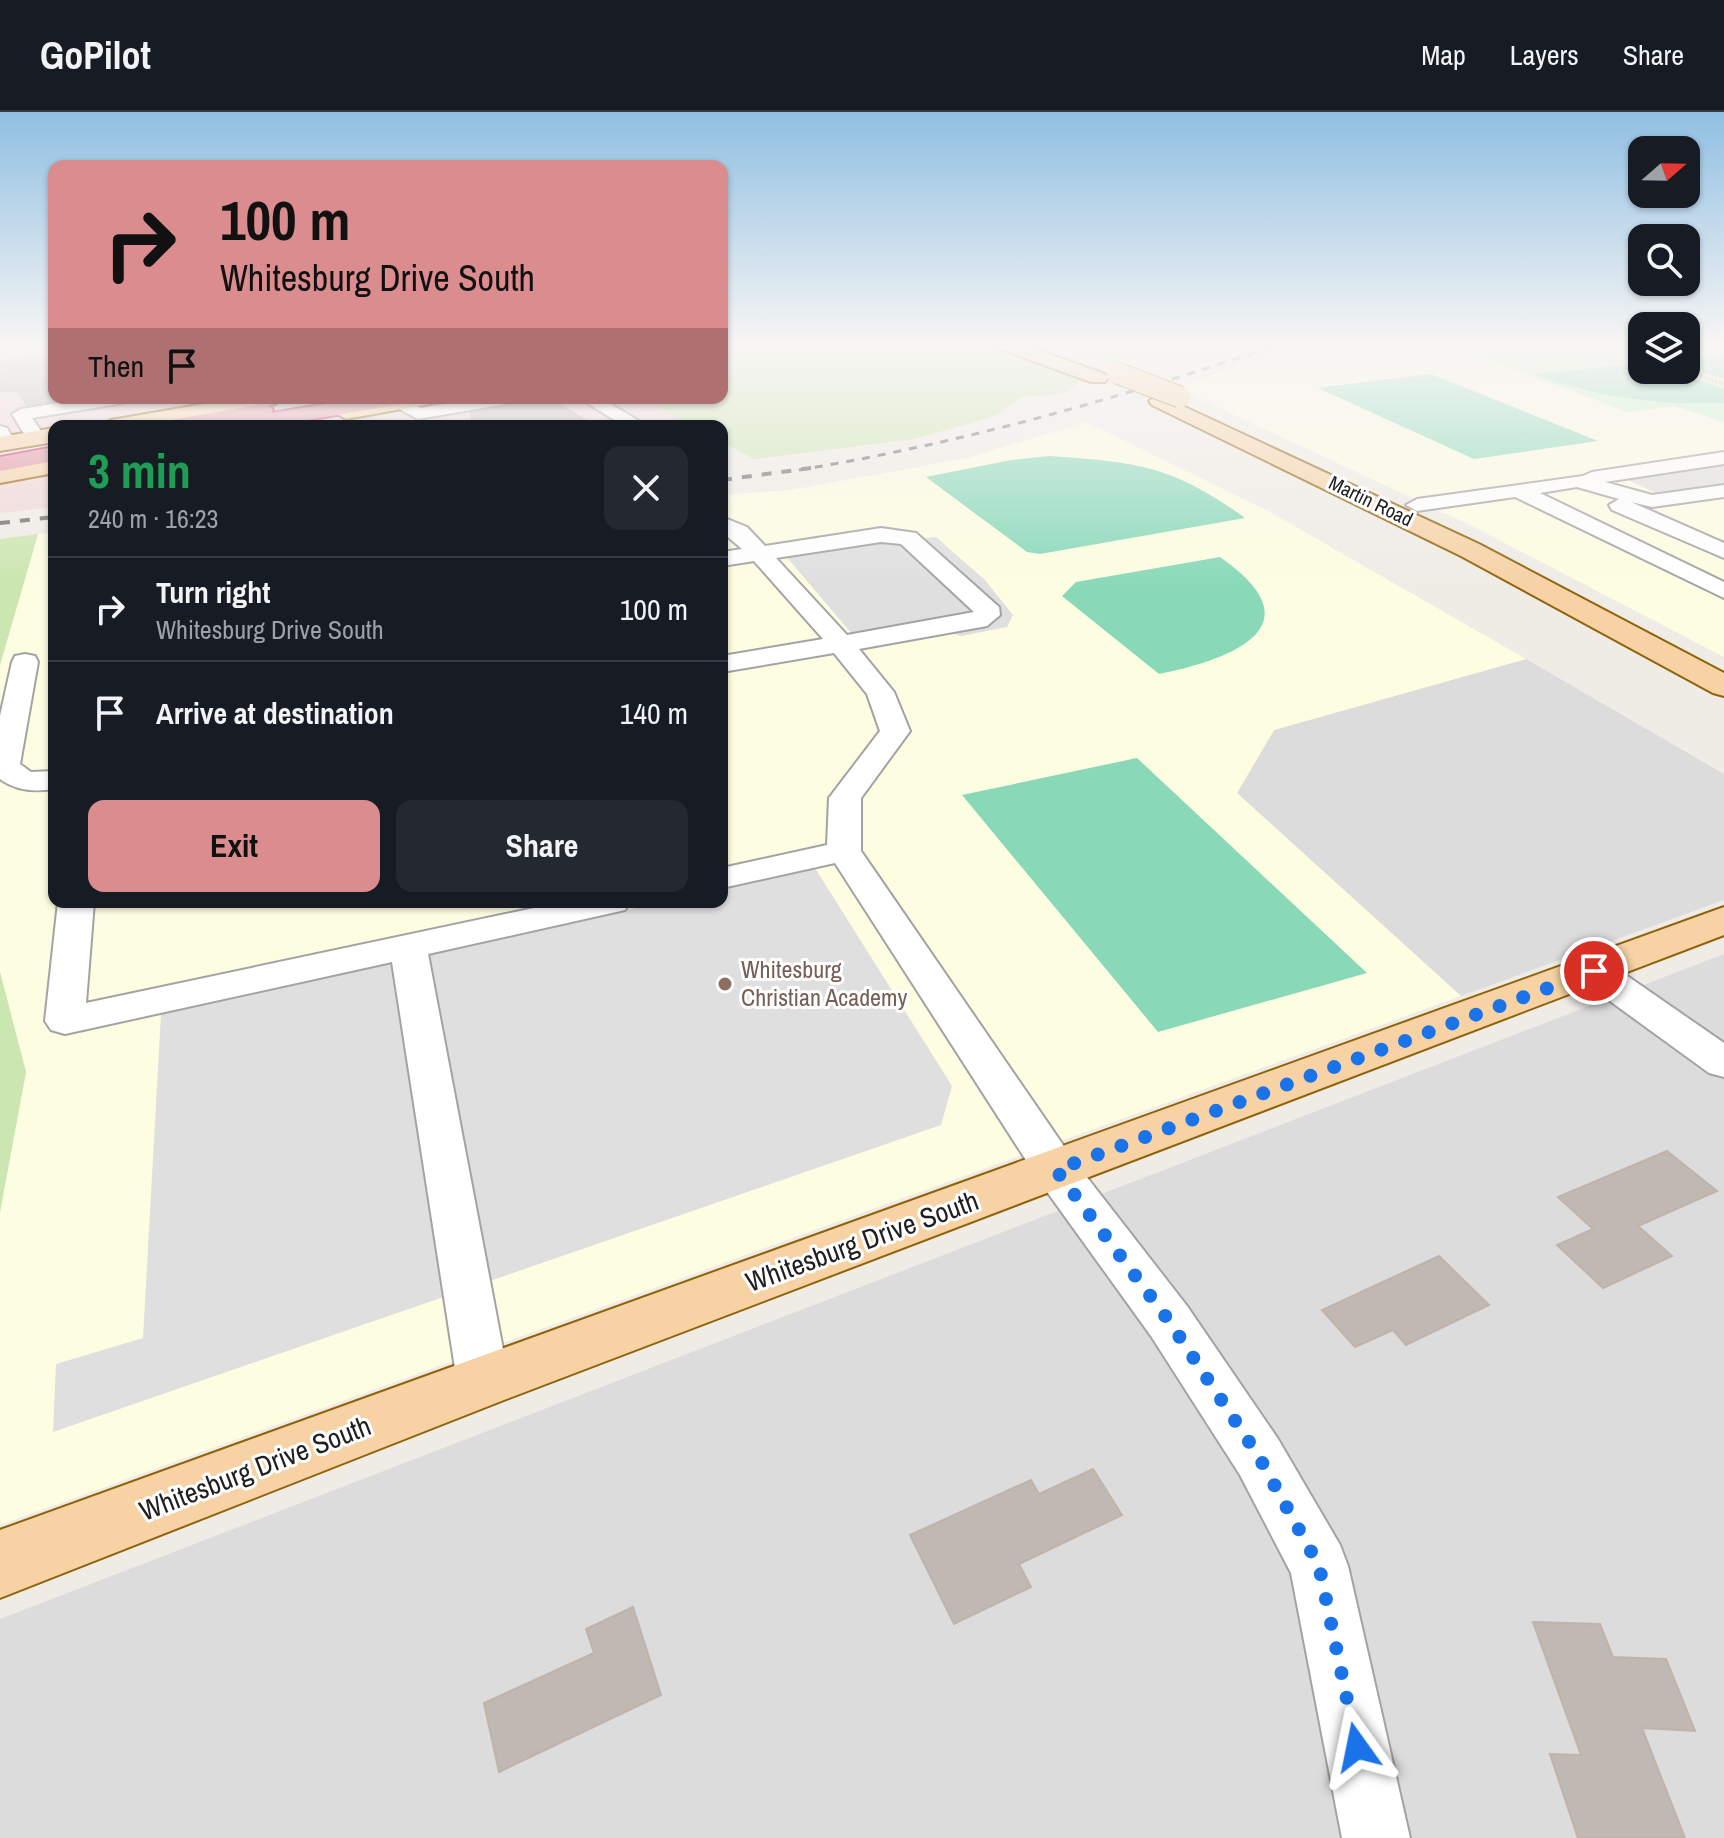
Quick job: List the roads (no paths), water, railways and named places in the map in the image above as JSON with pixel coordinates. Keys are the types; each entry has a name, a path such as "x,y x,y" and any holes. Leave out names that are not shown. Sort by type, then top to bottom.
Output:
{"highway":[{"path":"1,448 48,440"},
{"path":"1,448 48,453"}],"main road":[{"name":"Martin Road","path":"1223,426 1457,543 1724,686"},
{"name":"Martin Road","path":"1232,426 1417,505 1724,663"},
{"path":"0,476 48,467"},
{"name":"Whitesburg Drive South","path":"0,1564 483,1381 1594,971 1724,920"}],"street":[{"path":"33,426 48,440"},
{"path":"1696,444 1724,456"},
{"path":"1417,505 1724,456"},
{"path":"1573,481 1652,501 1724,491"},
{"path":"1573,481 1724,551"},
{"path":"1518,490 1724,591"},
{"path":"728,527 739,532 760,553 840,643 880,692 895,731 845,798 844,851 1056,1170 1169,1321 1259,1457 1319,1566 1376,1838"},
{"path":"728,558 898,535 908,538 986,607 987,615 978,621 728,663"},
{"path":"26,662 5,765 13,777 33,783 48,781"},
{"path":"728,877 844,851"},
{"path":"75,908 65,1021 585,908"},
{"path":"408,947 483,1381"},
{"path":"1594,971 1724,1063"}],"railway":[{"path":"807,468 921,447 1009,426"},
{"path":"728,479 807,468"},
{"path":"799,470 807,468"},
{"path":"0,523 48,518"}],"place":[{"name":"Whitesburg Christian Academy","path":"725,984"}]}
